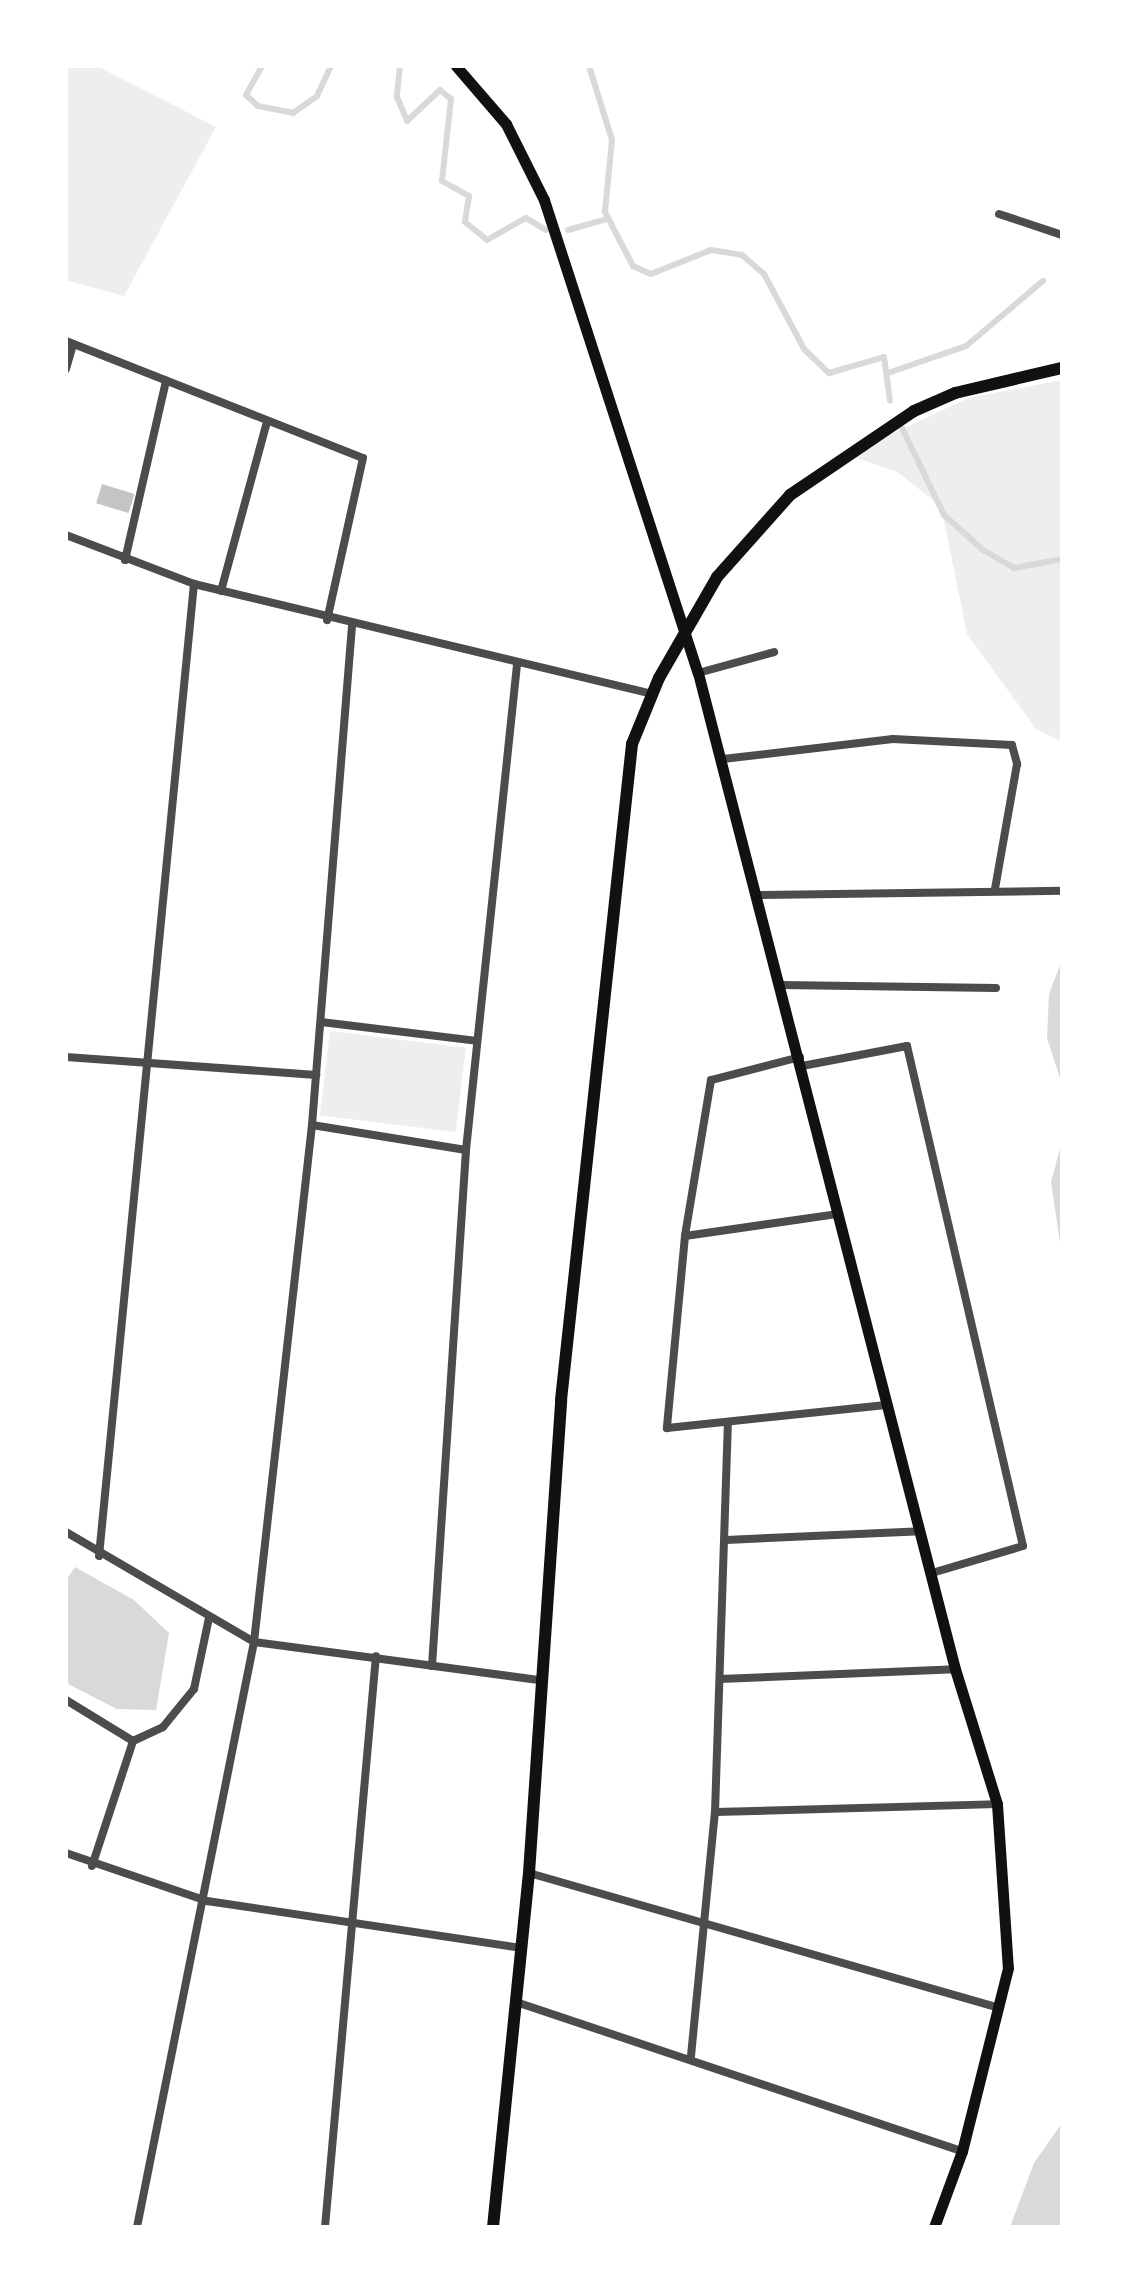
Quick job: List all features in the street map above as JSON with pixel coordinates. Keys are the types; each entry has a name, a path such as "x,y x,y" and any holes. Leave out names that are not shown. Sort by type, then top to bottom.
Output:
{"main road":[{"path":"456,66 506,124 544,200 698,673 759,895 955,1669 997,1804 1010,1921 1001,2008 962,2151 934,2227"},
{"path":"493,2227 529,1873 540,1680 618,823 632,744 651,694 685,632 762,521 881,428 955,393 1062,368"}],"street":[{"path":"999,214 1062,235"},
{"path":"66,369 70,343 363,458 327,620"},
{"path":"125,560 166,381"},
{"path":"221,591 267,422"},
{"path":"66,535 194,584 327,620 651,694"},
{"path":"99,1556 194,584"},
{"path":"137,2227 207,1901 254,1642 312,1125 352,626"},
{"path":"698,673 774,652"},
{"path":"432,1666 466,1150 517,665"},
{"path":"723,759 907,738 1012,745 1017,764 995,889"},
{"path":"759,895 995,889 1062,891"},
{"path":"781,985 996,988"},
{"path":"321,1022 477,1041"},
{"path":"886,1405 667,1428 685,1236 711,1080 801,1061 907,1046 1023,1546 932,1573"},
{"path":"66,1057 316,1075"},
{"path":"312,1125 466,1150"},
{"path":"685,1236 838,1214"},
{"path":"691,2056 708,1921 715,1812 728,1424"},
{"path":"726,1540 921,1531"},
{"path":"66,1532 99,1556 254,1642 540,1680"},
{"path":"92,1866 133,1741 163,1727 194,1689 209,1618"},
{"path":"325,2227 348,1925 376,1656"},
{"path":"720,1679 955,1669"},
{"path":"66,1700 133,1741"},
{"path":"715,1812 997,1804"},
{"path":"66,1853 92,1866 207,1901 348,1925 521,1948"},
{"path":"529,1873 708,1921 1001,2008"},
{"path":"516,2002 691,2056 962,2151"}],"shaded area":[{"path":"66,66 97,66 216,127 124,296 66,280"},
{"path":"1062,380 1062,742 1036,729 967,634 941,506 897,472 848,455 968,398"},
{"path":"1062,960 1062,1084 1047,1038 1049,994"},
{"path":"330,1031 466,1048 456,1132 320,1115"},
{"path":"1062,1141 1062,1256 1051,1182"},
{"path":"75,1567 134,1600 169,1633 156,1710 117,1709 66,1683 66,1580"},
{"path":"1062,2123 1062,2227 1010,2227 1034,2163"}],"building":[{"path":"102,484 135,494 129,513 96,503"}],"waterway":[{"path":"262,66 246,95 258,106 293,113 317,96 331,66"},
{"path":"400,66 397,97 407,121 440,90 451,99 442,181 469,196 465,222 487,240 526,218 546,230"},
{"path":"589,66 612,140 605,212 633,266 651,274 711,250 742,255 764,274 804,349 829,373 884,357 890,401"},
{"path":"568,230 607,219"},
{"path":"888,373 966,346 1043,281"},
{"path":"902,428 944,515 983,550 1014,568 1062,559"}]}
